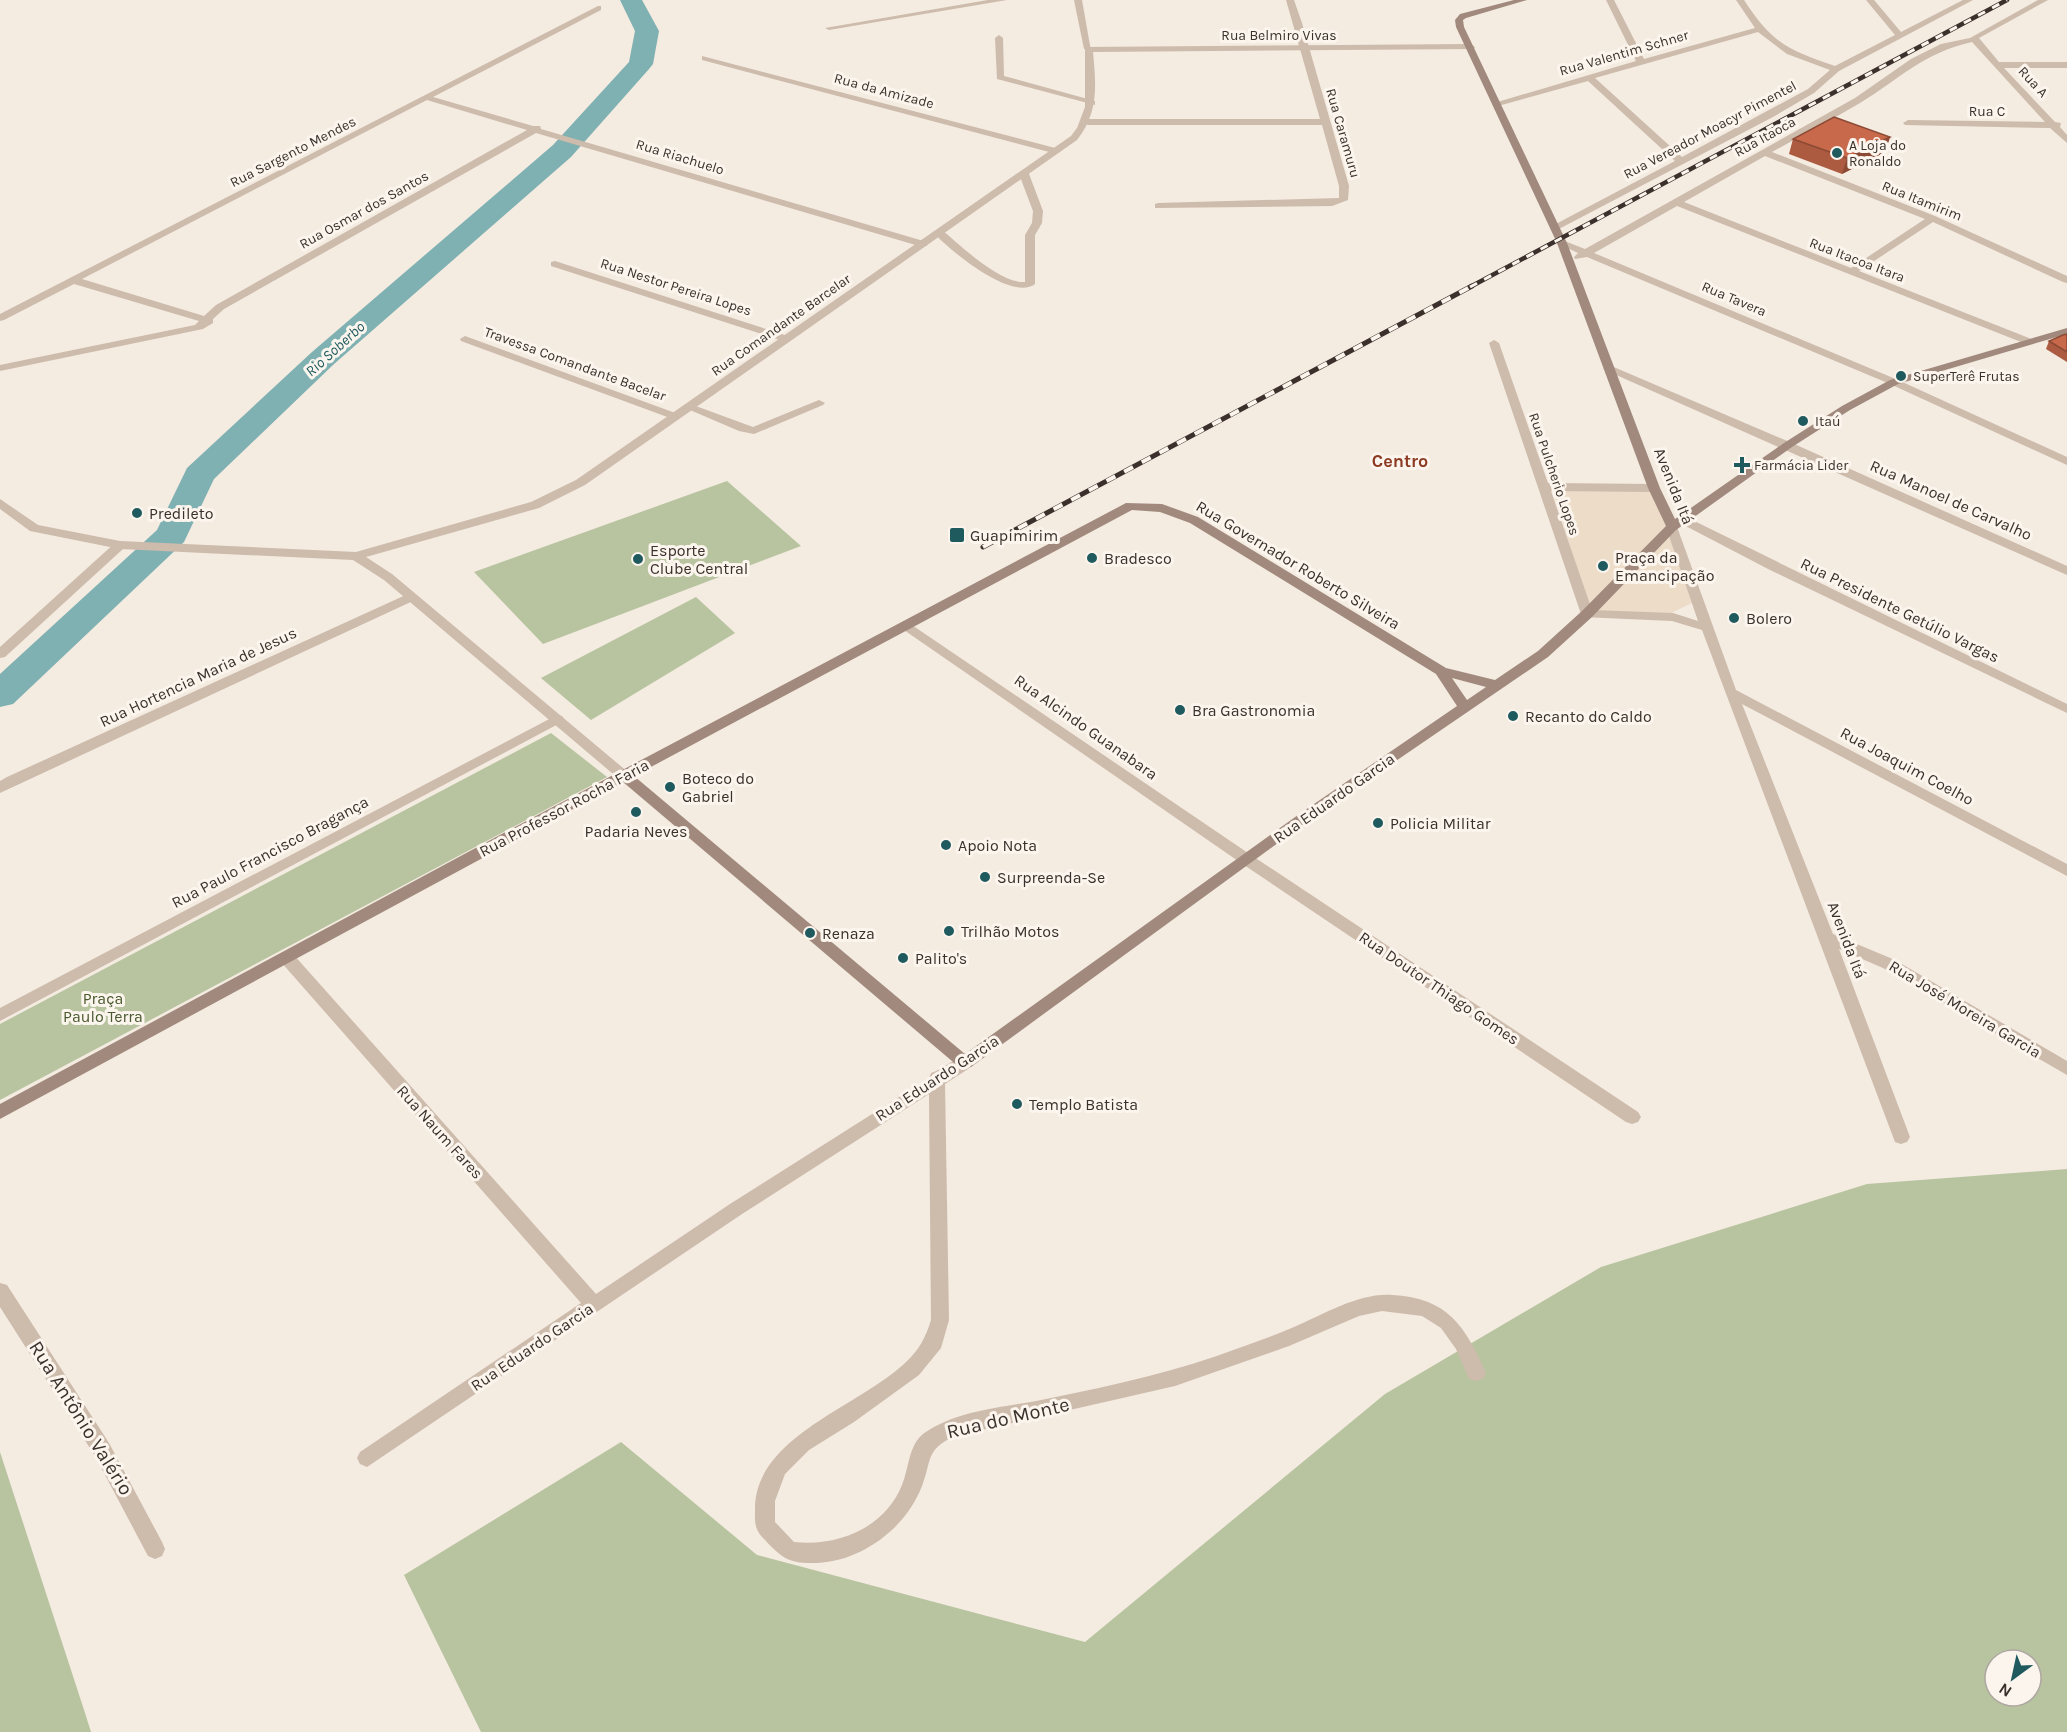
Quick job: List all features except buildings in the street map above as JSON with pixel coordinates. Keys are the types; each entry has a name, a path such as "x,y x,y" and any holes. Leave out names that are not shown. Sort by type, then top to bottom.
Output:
{"main road":[{"name":"Avenida Itá","path":"1523,0 1463,16 1459,20 1460,27 1562,243 1654,488 1677,523"},
{"name":"Rua Eduardo Garcia","path":"965,1063 1246,859 1556,643 1677,523 1788,445 1846,408 1894,382 2067,331"},
{"name":"Rua Professor Rocha Faria","path":"0,1112 1130,506"},
{"name":"Rua Governador Roberto Silveira","path":"1130,506 1162,508 1194,520 1441,671 1497,685"},
{"name":"Rua Governador Roberto Silveira","path":"1441,671 1465,707"},
{"path":"624,776 965,1063"}],"street":[{"path":"829,28 1003,0"},
{"path":"1078,0 1088,49 1092,103 1088,122 1324,122"},
{"name":"Rua Caramuru","path":"1158,206 1332,203 1343,200 1344,186 1324,122 1307,48 1290,0"},
{"path":"1610,0 1641,62"},
{"path":"1740,0 1758,30 1769,42 1783,50 1836,69"},
{"path":"1870,0 1899,35"},
{"name":"Rua Vereador Moacyr Pimentel","path":"1555,228 1811,91 1836,69 1969,0"},
{"name":"Rua Itaoca","path":"1569,263 1858,100 1914,61 1944,46 1976,41 2044,0"},
{"name":"Rua Sargento Mendes","path":"0,318 598,8"},
{"name":"Rua Valentim Schner","path":"1497,103 1758,30"},
{"path":"999,38 1000,77 1092,103"},
{"name":"Rua A","path":"1976,41 2067,140"},
{"name":"Rua Belmiro Vivas","path":"1088,49 1470,47"},
{"name":"Rua da Amizade","path":"705,58 1056,151"},
{"path":"1999,65 2067,66"},
{"path":"1590,78 1681,161"},
{"name":"Rua Riachuelo","path":"428,98 922,244"},
{"name":"Rua Comandante Barcelar","path":"356,556 497,518 558,497 1024,174 1074,138 1088,122"},
{"name":"Rua C","path":"1908,123 2067,124"},
{"name":"Rua Osmar dos Santos","path":"208,321 220,307 537,129"},
{"name":"Rua Itamirim","path":"1765,153 1932,218 2067,280"},
{"path":"938,232 1002,279 1018,287 1030,284 1030,235 1037,223 1038,211 1024,174"},
{"name":"Rua Itacoa Itara","path":"1675,202 2030,342"},
{"path":"1851,272 1932,218"},
{"name":"Rua Tavera","path":"1562,243 1894,382 2067,461"},
{"name":"Rua Nestor Pereira Lopes","path":"555,264 788,339"},
{"path":"73,280 208,321"},
{"path":"0,368 167,335 199,327 208,321"},
{"name":"Travessa Comandante Bacelar","path":"465,339 674,416"},
{"name":"Rua Pulcherio Lopes","path":"1494,343 1587,614"},
{"name":"Rua Manoel de Carvalho","path":"1609,368 1788,445 2067,571"},
{"path":"688,406 743,429 754,431 819,403"},
{"path":"1542,487 1654,488"},
{"path":"0,503 16,517 34,528 120,545 356,556 388,577 624,776"},
{"name":"Rua Presidente Getúlio Vargas","path":"1677,523 1720,540 2067,709"},
{"name":"Avenida Itá","path":"1677,523 1680,549 1730,692 1827,938 1901,1137"},
{"name":"Rua Presidente Getúlio Vargas","path":"1680,549 1686,540 1692,537 1720,540"},
{"path":"0,654 120,545"},
{"name":"Rua Hortencia Maria de Jesus","path":"0,788 12,780 410,597"},
{"path":"1673,617 1701,604"},
{"path":"1587,614 1673,617 1708,628"},
{"name":"Rua Alcindo Guanabara","path":"906,625 1246,859"},
{"name":"Rua Joaquim Coelho","path":"1730,692 2067,871"},
{"name":"Rua Paulo Francisco Bragança","path":"0,1015 557,719"},
{"name":"Rua Doutor Thiago Gomes","path":"1246,859 1632,1117"},
{"name":"Rua José Moreira Garcia","path":"1827,938 1882,960 2067,1069"},
{"name":"Rua Naum Fares","path":"287,958 594,1305"},
{"name":"Rua Eduardo Garcia","path":"367,1458 937,1078 965,1063"},
{"name":"Rua do Monte","path":"937,1078 940,1320 934,1342 912,1369 847,1416 802,1444 777,1468 765,1501 765,1526 789,1551 822,1553 846,1547 882,1526 904,1505 913,1484 919,1454 938,1435 966,1425 1120,1393 1210,1368 1304,1332 1348,1311 1390,1302 1418,1307 1448,1320 1462,1339 1476,1372"},
{"name":"Rua Antônio Valério","path":"0,1291 87,1425 135,1505 155,1549"}],"green space":[{"name":"Esporte Clube Central","path":"727,481 801,546 543,644 474,572"},
{"path":"696,597 735,633 591,720 541,678"},
{"name":"Praça Paulo Terra","path":"551,733 607,777 0,1100 0,1024"},
{"path":"2067,1169 2067,1732 481,1732 404,1575 621,1442 757,1555 1085,1642 1385,1394 1601,1267 1867,1184"},
{"path":"0,1452 85,1713 91,1732 0,1732"}],"shaded area":[{"name":"Praça da Emancipação","path":"1552,489 1653,490 1696,601 1669,614 1593,612 1662,536 1588,604"}],"waterway":[{"name":"Rio Soberbo","path":"0,695 172,535 199,475 323,358 562,151 641,64 647,31 631,0"}],"railway":[{"path":"1470,287 2007,0"},
{"path":"983,547 1472,286"}],"place":[{"name":"A Loja do Ronaldo","path":"1837,153"},
{"name":"SuperTerê Frutas","path":"1901,376"},
{"name":"Itaú","path":"1803,421"},
{"name":"Farmácia Lider","path":"1742,465"},
{"name":"Predileto","path":"137,513"},
{"name":"Guapimirim","path":"957,535"},
{"name":"Bradesco","path":"1092,558"},
{"name":"Esporte Clube Central","path":"638,559"},
{"name":"Praça da Emancipação","path":"1603,566"},
{"name":"Bolero","path":"1734,618"},
{"name":"Bra Gastronomia","path":"1180,710"},
{"name":"Recanto do Caldo","path":"1513,716"},
{"name":"Boteco do Gabriel","path":"670,787"},
{"name":"Padaria Neves","path":"636,812"},
{"name":"Policia Militar","path":"1378,823"},
{"name":"Apoio Nota","path":"946,845"},
{"name":"Surpreenda-Se","path":"985,877"},
{"name":"Trilhão Motos","path":"949,931"},
{"name":"Renaza","path":"810,933"},
{"name":"Palito's","path":"903,958"},
{"name":"Templo Batista","path":"1017,1104"}],"district":[{"name":"Centro","path":"1400,461"}]}
